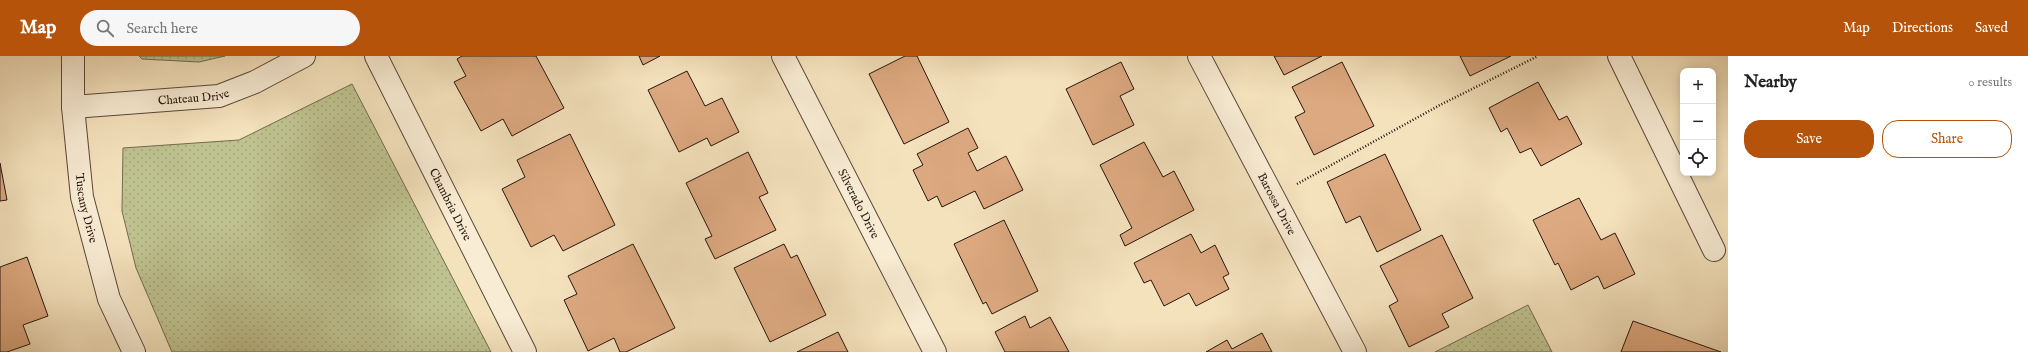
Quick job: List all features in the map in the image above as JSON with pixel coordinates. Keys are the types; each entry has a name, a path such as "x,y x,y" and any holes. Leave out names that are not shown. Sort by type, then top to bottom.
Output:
{"street":[{"name":"Tuscany Drive","path":"73,56 73,107 82,197 109,299 134,352"},
{"name":"Chateau Drive","path":"73,107 219,96 255,82 304,56"},
{"name":"Chambria Drive","path":"376,56 525,352"},
{"name":"Silverado Drive","path":"783,56 935,352"},
{"name":"Barossa Drive","path":"1199,56 1355,352"},
{"path":"1622,57 1714,250"}],"path":[{"path":"1297,184 1440,105 1538,56"}],"green space":[{"path":"139,56 225,56 199,62 142,59"},
{"path":"352,84 491,352 172,352 136,268 122,211 123,148 239,140"},
{"path":"1528,305 1552,352 1435,352"}],"building":[{"path":"462,56 536,56 564,108 512,136 503,119 481,131 454,82 466,76 457,59"},
{"path":"639,56 660,56 643,65"},
{"path":"905,56 917,56 949,122 904,144 869,74"},
{"path":"1274,56 1322,56 1284,75"},
{"path":"1460,56 1511,56 1470,76"},
{"path":"1121,62 1134,89 1120,96 1134,125 1093,145 1066,89"},
{"path":"1342,62 1374,126 1314,155 1295,117 1305,112 1292,87"},
{"path":"687,71 705,106 722,98 739,132 711,146 707,138 679,152 648,90"},
{"path":"1538,82 1559,120 1567,116 1582,144 1541,166 1531,148 1520,153 1507,128 1501,132 1489,108"},
{"path":"968,128 978,148 968,153 977,171 1006,156 1023,190 984,209 975,191 942,207 937,196 928,201 913,170 923,165 917,154"},
{"path":"570,134 615,225 563,251 554,235 531,247 502,189 525,177 517,160"},
{"path":"1144,142 1163,177 1174,171 1194,210 1125,246 1120,235 1132,228 1100,165"},
{"path":"748,152 768,193 759,197 776,230 715,259 705,239 712,236 686,183"},
{"path":"1385,154 1421,230 1377,252 1360,216 1346,223 1327,182"},
{"path":"0,163 7,200 0,201"},
{"path":"1579,198 1601,240 1615,233 1635,274 1604,289 1598,276 1571,290 1558,263 1555,265 1533,220"},
{"path":"1004,220 1038,291 992,314 986,302 983,304 954,244"},
{"path":"1191,234 1201,253 1215,245 1229,274 1223,277 1229,289 1196,306 1189,293 1164,306 1151,280 1144,283 1134,263"},
{"path":"1442,235 1473,298 1442,314 1449,327 1409,347 1389,306 1398,301 1380,266"},
{"path":"633,244 675,328 626,352 620,352 614,338 588,351 564,300 577,294 568,276"},
{"path":"784,244 791,258 797,255 826,315 770,342 734,268"},
{"path":"27,257 48,316 23,325 30,344 7,352 0,352 0,267"},
{"path":"1025,316 1030,328 1050,317 1069,352 1005,352 995,332"},
{"path":"1633,321 1721,352 1621,352"},
{"path":"838,332 848,352 797,352"},
{"path":"1262,333 1272,352 1206,352 1227,340 1232,349"}]}
